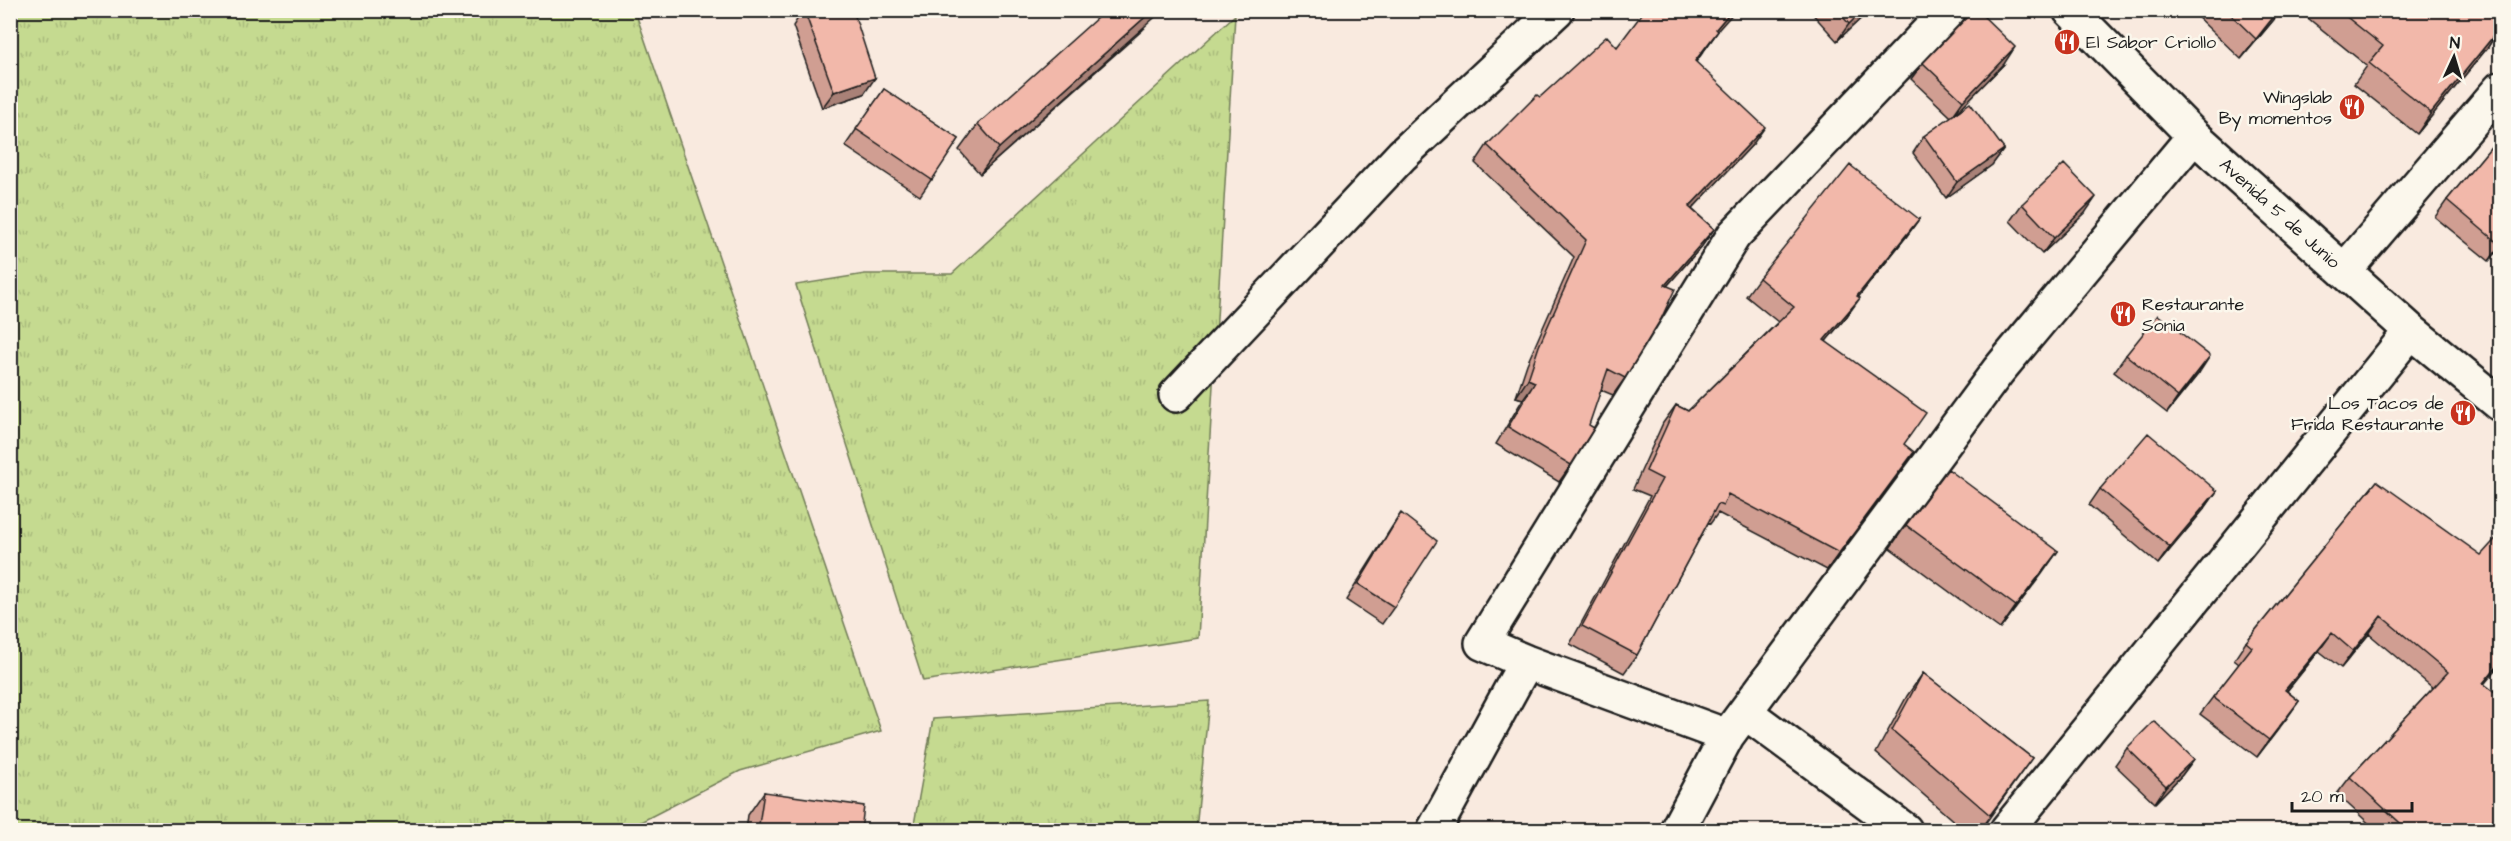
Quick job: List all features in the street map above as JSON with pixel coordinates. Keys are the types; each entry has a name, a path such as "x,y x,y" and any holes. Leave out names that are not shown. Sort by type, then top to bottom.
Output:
{"street":[{"path":"1176,395 1402,155 1557,10"},
{"path":"1905,831 1736,724 1526,662 1482,643 1734,235 1949,10"},
{"name":"Avenida 5 de Junio","path":"2070,10 2194,136 2411,331 2500,404"},
{"path":"2344,271 2500,89"},
{"path":"1677,831 1736,724 1998,371 2194,136"},
{"path":"2007,831 2411,331"},
{"path":"1434,831 1526,662"}],"green space":[{"path":"10,11 635,11 881,731 740,771 625,830 11,830"},
{"path":"1235,15 1198,638 923,681 796,285 865,274 952,274"},
{"path":"1209,701 1196,830 913,830 933,719"}],"building":[{"path":"804,10 853,10 875,78 834,92"},
{"path":"1106,10 1153,10 999,148 978,124"},
{"path":"1645,10 1732,10 1695,61 1765,127 1689,207 1714,229 1665,285 1675,289 1661,319 1625,378 1608,369 1589,425 1594,428 1571,465 1508,427 1535,382 1528,379 1539,346 1586,240 1487,145 1537,95 1540,97 1607,36 1617,47"},
{"path":"1837,10 1863,10 1849,24"},
{"path":"1974,10 1977,10 2015,47 1963,101 1923,63"},
{"path":"2226,10 2279,10 2256,39"},
{"path":"2338,10 2482,10 2500,25 2500,28 2431,113 2369,63 2383,46"},
{"path":"884,89 959,139 932,180 856,129"},
{"path":"1970,103 2004,149 1957,182 1924,136"},
{"path":"2500,136 2500,245 2447,200"},
{"path":"2064,164 2096,197 2054,238 2022,204"},
{"path":"1850,165 1919,219 1857,296 1860,298 1824,340 1926,413 1904,444 1914,452 1839,553 1728,494 1723,506 1718,504 1637,655 1582,626 1662,479 1646,471 1676,405 1688,411 1794,307 1759,278"},
{"path":"2158,315 2210,356 2178,397 2126,355"},
{"path":"2148,433 2217,491 2170,547 2100,489"},
{"path":"1948,469 2058,551 2016,606 1906,525"},
{"path":"2377,481 2481,555 2500,534 2500,662 2483,683 2500,696 2500,799 2498,802 2500,809 2486,831 2409,831 2350,777 2448,672 2381,616 2353,651 2332,633 2285,690 2299,701 2269,740 2213,697 2252,647 2246,642"},
{"path":"1401,513 1437,541 1394,607 1358,584"},
{"path":"1923,673 2032,758 1990,815 1892,730"},
{"path":"2154,721 2194,759 2166,786 2127,748"},
{"path":"764,792 864,806 861,831 758,831"}],"place":[{"name":"El Sabor Criollo","path":"2067,42"},
{"name":"Wingslab By momentos","path":"2352,107"},
{"name":"Restaurante Sonia","path":"2123,314"},
{"name":"Los Tacos de Frida Restaurante","path":"2463,413"}]}
